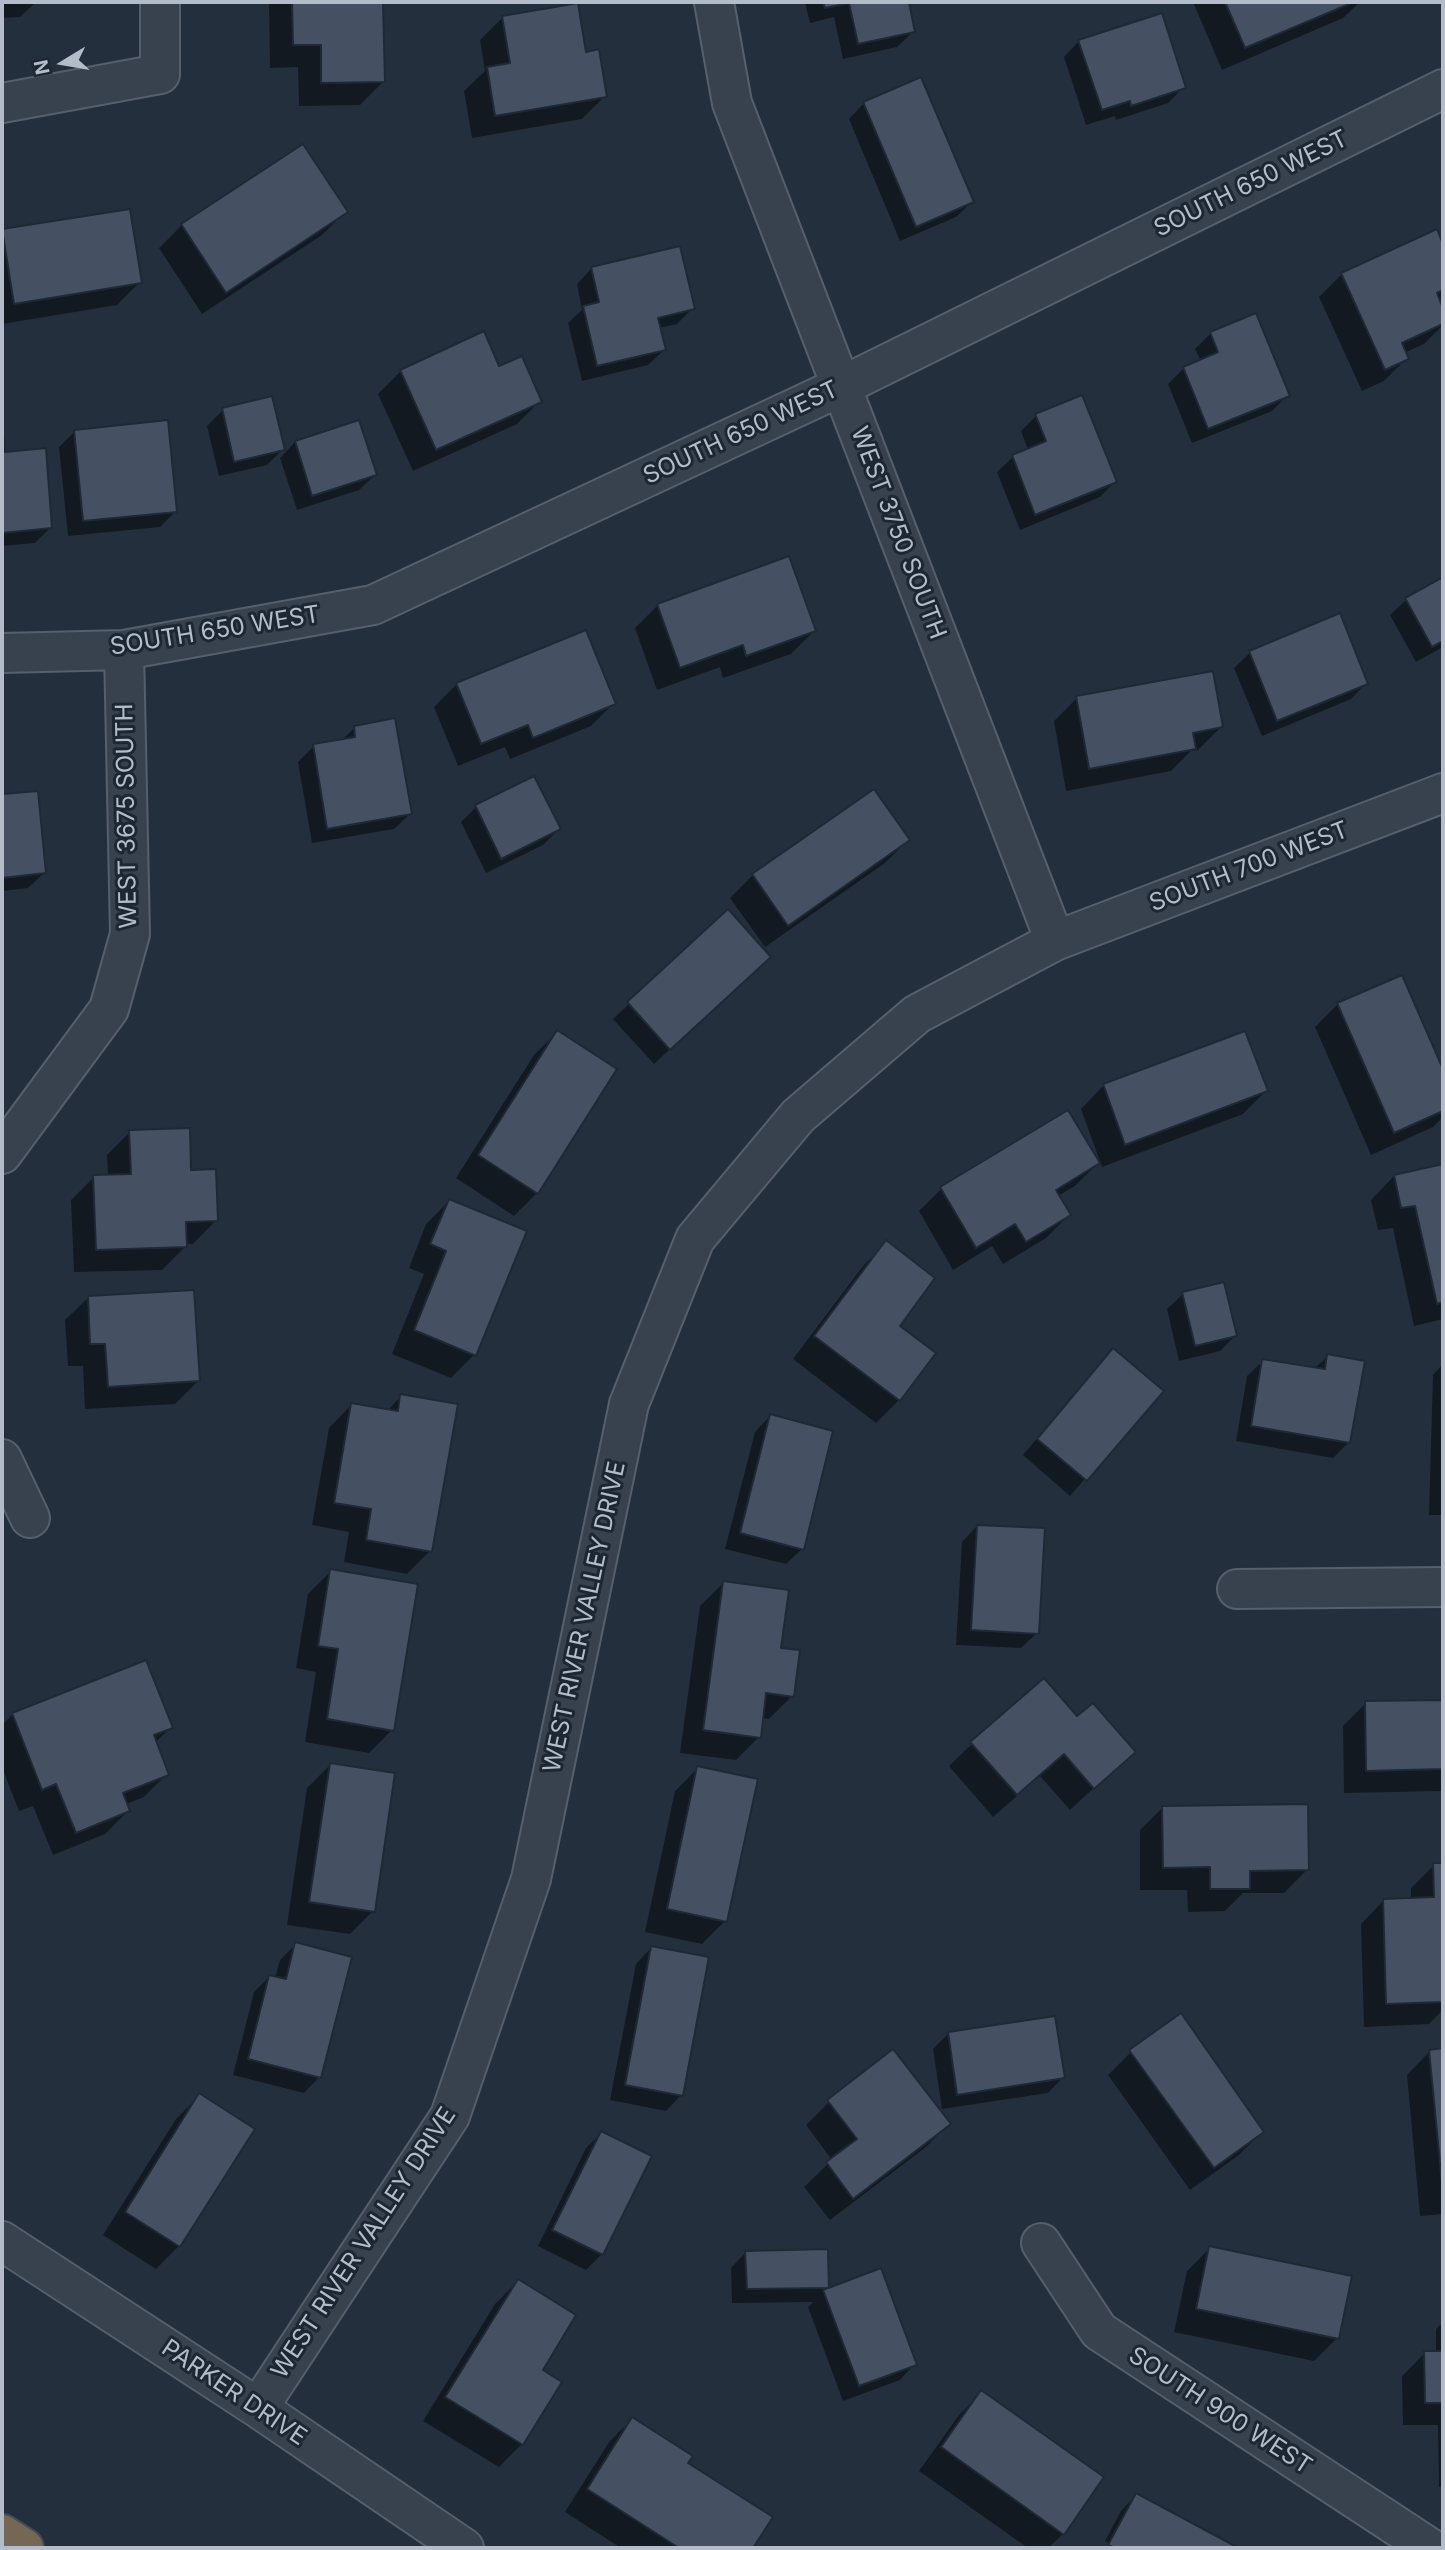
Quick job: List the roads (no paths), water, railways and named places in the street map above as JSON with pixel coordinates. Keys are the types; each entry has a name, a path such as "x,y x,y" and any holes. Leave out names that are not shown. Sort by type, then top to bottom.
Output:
{"highway":[{"path":"2,2534 24,2548"}],"street":[{"path":"2,103 160,74 160,2"},
{"name":"WEST 3750 SOUTH","path":"714,2 732,103 1055,941"},
{"name":"SOUTH 650 WEST","path":"2,653 124,650 373,605 842,386 1443,89"},
{"name":"WEST 3675 SOUTH","path":"2,1154 109,1009 130,934 124,650"},
{"name":"SOUTH 700 WEST","path":"1055,941 1443,793"},
{"name":"WEST RIVER VALLEY DRIVE","path":"258,2408 450,2116 531,1879 629,1404 695,1239 798,1116 917,1014 1055,941"},
{"path":"2,1459 30,1518"},
{"path":"1237,1589 1443,1587"},
{"name":"PARKER DRIVE","path":"2,2241 258,2408 464,2548"},
{"name":"SOUTH 900 WEST","path":"1041,2243 1098,2331 1430,2548"}]}
